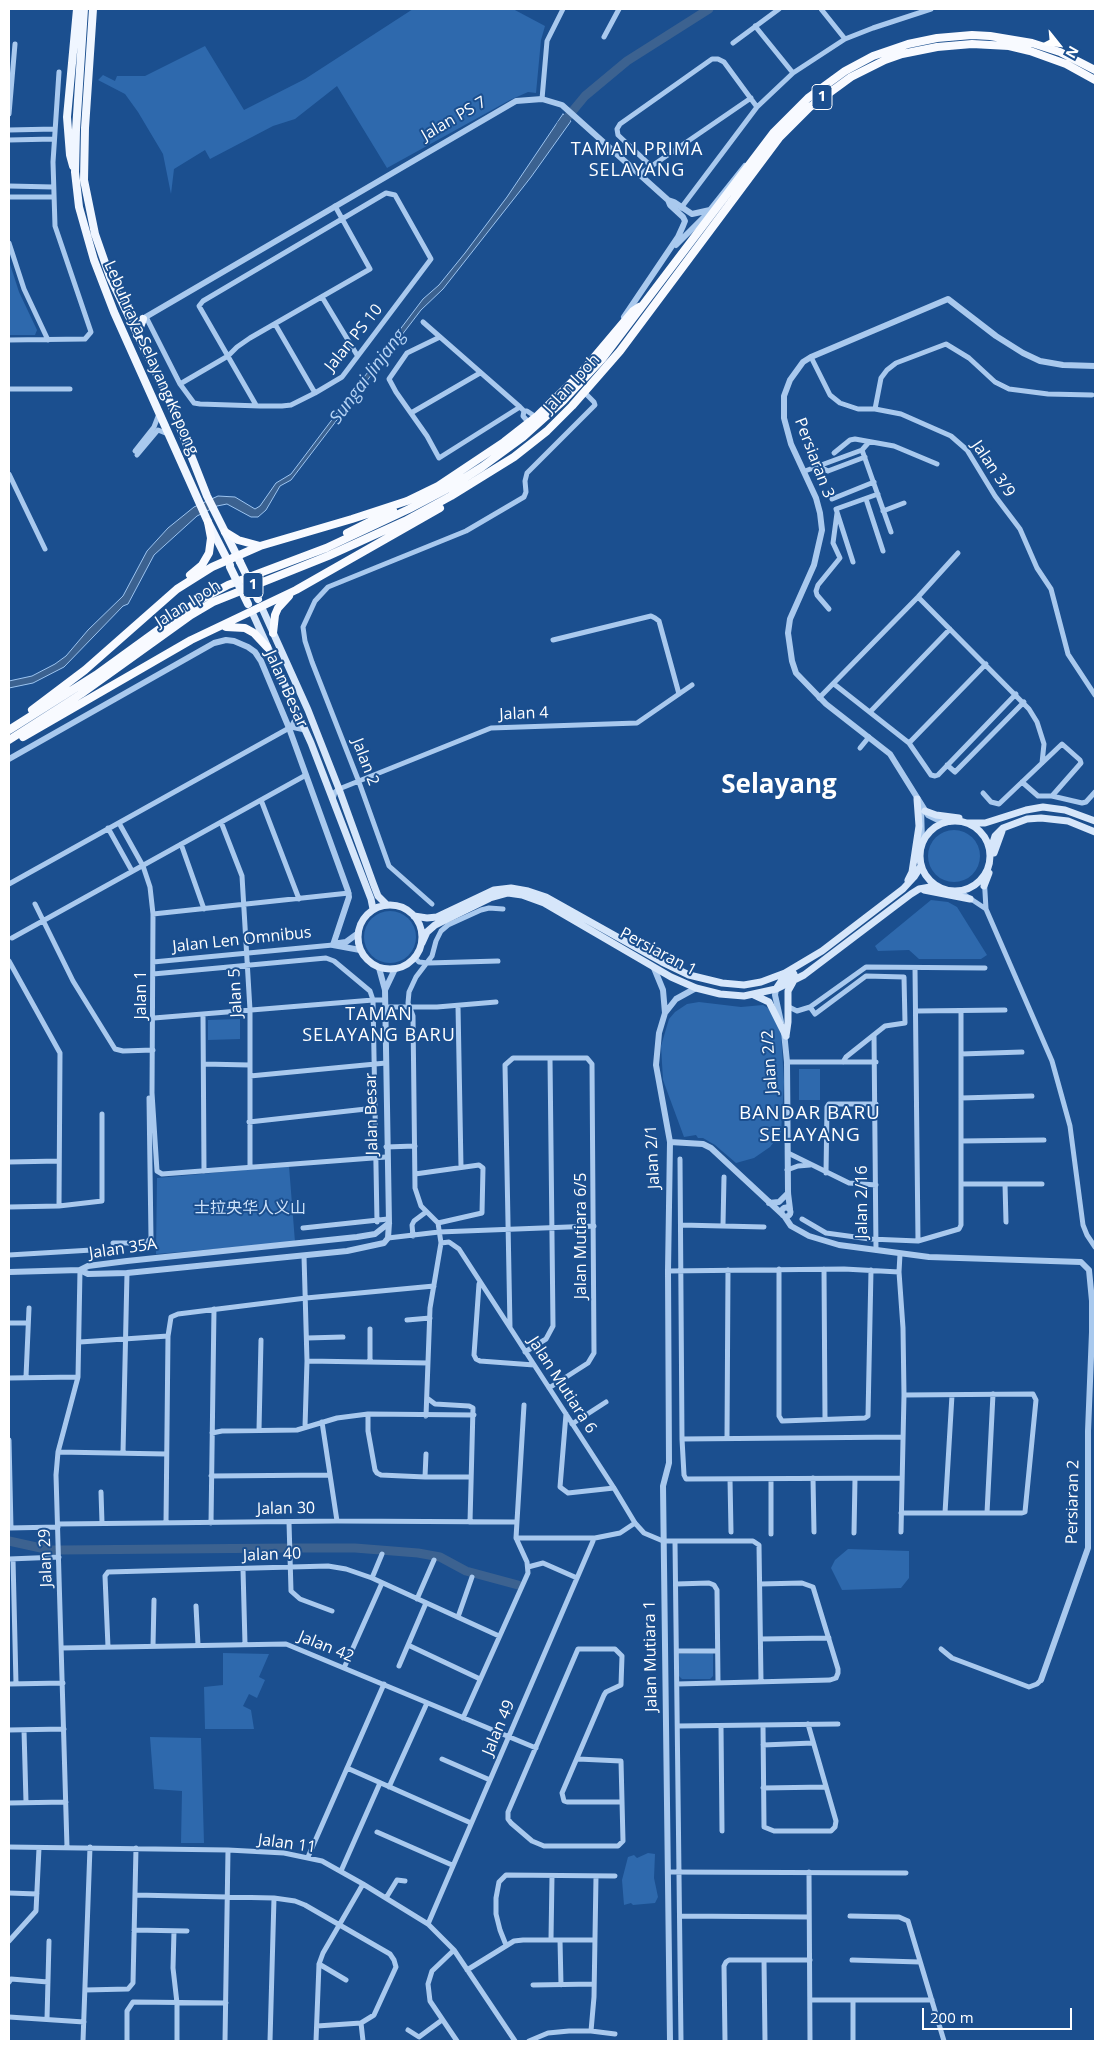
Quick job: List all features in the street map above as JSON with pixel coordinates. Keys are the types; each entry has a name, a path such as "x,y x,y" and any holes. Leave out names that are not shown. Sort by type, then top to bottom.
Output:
{"highway":[{"name":"Jalan Ipoh","path":"9,730 96,675 198,601 223,588 326,548 370,528 447,489 482,467 523,437 563,401 598,363 755,156 786,118 823,86 873,56 908,44 954,36 1004,38 1032,43 1060,52 1095,70"},
{"name":"Jalan Ipoh","path":"9,740 80,694 191,615 213,602 328,556 405,521 452,496 514,457 547,431 585,393 635,332 779,138 810,107 851,77 867,68 902,54 937,47 972,44 1009,46 1030,51 1066,64 1095,80"},
{"path":"260,573 348,533 442,484 529,423 578,375 633,311 645,303"},
{"path":"9,745 191,640 262,608 438,510 514,457"},
{"path":"9,726 58,693 177,589 197,575 239,559 260,546 384,509 407,501 442,484"},
{"path":"177,589 187,577 202,565 208,556 211,544 208,522"},
{"path":"225,532 238,540 260,546"},
{"path":"273,634 273,624 278,608 296,590"},
{"path":"216,629 236,626 245,628 254,633 267,647"}],"main road":[{"path":"75,172 70,155 67,117 77,9"},
{"name":"Lebuhraya Selayang Kepong","path":"84,9 76,130 75,172 79,207 94,260 118,321 208,522 252,612"},
{"name":"Lebuhraya Selayang Kepong","path":"93,9 84,128 84,180 95,234 110,277 176,416 207,496 262,608"},
{"path":"137,336 144,318"},
{"path":"118,321 125,326 132,325"},
{"name":"Jalan Besar","path":"262,608 308,710 378,896 386,904"},
{"name":"Jalan Besar","path":"252,612 305,730 371,899 373,909"},
{"path":"906,885 912,872 921,805 936,815 994,821"},
{"path":"1095,821 1065,810 1043,807 977,824 949,822 933,829 922,843 921,866 928,878 936,886 959,891 969,888 984,875 990,858 992,842 1003,828 1027,818 1041,818 1068,822 1095,832"},
{"path":"965,823 980,832 986,840 990,858"},
{"path":"984,886 991,870 1003,828"},
{"name":"Persiaran 1","path":"414,916 438,917 494,890 511,888 528,891 546,897 662,962 689,975 729,984 744,985 761,982 792,970 822,951 906,885 921,866"},
{"name":"Persiaran 1","path":"422,943 427,932 435,925 490,898 508,892 544,903 654,968 696,988 727,995 753,994 776,989 804,976 919,889 936,886"},
{"path":"919,889 970,899"},
{"path":"386,904 396,905 406,909 420,924 422,943 414,958 405,966 395,969 379,968 367,960 360,950 357,934 362,920 373,909 386,904"},
{"path":"776,989 782,980 809,964 822,951"},
{"path":"786,1036 788,991 793,982"},
{"path":"727,995 729,984"},
{"path":"753,994 769,1002 786,1036"}],"street":[{"path":"542,99 547,41 563,9"},
{"path":"604,37 619,9"},
{"path":"733,43 779,9"},
{"path":"821,9 845,39"},
{"path":"681,208 757,107 793,73 845,39 931,9"},
{"path":"755,26 793,73"},
{"path":"9,114 16,44"},
{"path":"651,166 618,135 617,130 620,124 712,59 724,62 757,107"},
{"path":"9,340 85,339 90,332 90,325 55,226 53,197 54,139 59,72"},
{"path":"532,100 542,89"},
{"path":"542,89 554,101"},
{"path":"640,174 750,98"},
{"name":"Jalan PS 7","path":"132,325 508,104 542,99 554,101 566,108 668,200 692,214 704,213 710,210"},
{"path":"9,130 55,129"},
{"path":"9,140 54,139"},
{"path":"668,252 710,210 739,171 755,156"},
{"path":"9,186 53,186"},
{"name":"Jalan PS 10","path":"144,318 180,384 194,403 256,406 291,404 315,393 339,380 429,262 431,256 395,195 386,193 342,218"},
{"path":"9,197 53,197"},
{"path":"605,345 681,232 685,221 668,200"},
{"path":"180,384 228,356 237,347 275,324 370,269 335,206"},
{"path":"256,406 199,306 203,301 342,218"},
{"path":"9,243 24,289 48,340"},
{"path":"322,298 358,355"},
{"name":"Persiaran 3","path":"922,843 921,805 895,760 883,747 819,698 796,673 792,661 788,633 790,619 814,565 822,530 818,506 805,471 797,459 788,435 784,418 784,396 790,380 803,362 811,357 948,299 1023,354 1040,361 1063,365 1095,366"},
{"path":"126,312 144,318"},
{"path":"423,322 522,409 536,417"},
{"path":"275,324 315,393"},
{"path":"440,337 407,353 388,379 439,458 522,409"},
{"path":"875,409 881,378 887,370 896,363 946,344 970,358 995,382 1009,389 1048,394 1092,395"},
{"name":"Jalan 3/9","path":"811,357 833,399 847,407 875,409 901,414 951,436 963,445 995,496 1020,529 1037,568 1051,589 1068,654 1095,695"},
{"path":"411,412 480,373"},
{"path":"9,389 70,389"},
{"name":"Jalan 2","path":"432,904 389,866 305,641 303,627 315,601 328,586 466,531 524,497 527,473 595,405 585,393"},
{"path":"522,409 529,423"},
{"path":"136,453 154,427 159,413"},
{"path":"142,445 158,430 170,435"},
{"path":"834,453 850,440 855,439 894,446 937,464"},
{"path":"805,471 862,450 869,442"},
{"path":"862,450 891,532"},
{"path":"818,466 828,471 865,457"},
{"path":"9,474 45,549"},
{"path":"832,499 874,482"},
{"path":"829,609 817,595 816,591 818,584 840,558 833,543 836,509 878,494"},
{"path":"866,499 884,550"},
{"path":"883,511 904,503"},
{"path":"837,513 853,562"},
{"path":"819,698 918,597 958,553"},
{"path":"918,597 1024,702 1037,722 1044,744 1042,763"},
{"path":"553,640 651,616 659,621 679,694"},
{"path":"870,712 950,629"},
{"name":"Jalan Besar","path":"9,759 214,643 226,640 241,642 256,652 290,727 349,893"},
{"path":"909,743 986,664"},
{"name":"Jalan 4","path":"339,789 491,728 637,723 692,684"},
{"path":"834,684 909,743 931,775 938,775 1016,694"},
{"path":"947,765 955,772 1024,702"},
{"path":"9,884 290,727 298,714"},
{"path":"290,727 305,730"},
{"path":"860,748 869,737"},
{"path":"983,793 991,802 999,804 1062,744 1081,761 1080,765 1052,796"},
{"path":"12,938 306,775"},
{"path":"1022,782 1038,796 1052,796 1086,802 1095,792"},
{"path":"333,799 334,794 339,789"},
{"path":"261,800 299,899"},
{"path":"921,805 932,818 949,822"},
{"name":"Jalan 5","path":"221,822 242,876 250,1010 250,1166"},
{"name":"Jalan 1","path":"119,823 143,866 150,887 153,914 154,1050 152,1093 156,1166 159,1173 204,1170"},
{"path":"108,828 132,871"},
{"path":"181,844 204,909"},
{"path":"984,875 986,909 1052,1062 1070,1126 1083,1225 1095,1247"},
{"path":"959,891 986,909"},
{"path":"153,914 349,893 333,945"},
{"path":"35,904 72,981 115,1048 123,1051 154,1050"},
{"path":"426,1416 430,1318 441,1243 438,1223 422,1206 415,1188 413,1016 408,1003 411,984 432,956 441,931 448,925 481,910 489,908 503,909"},
{"name":"Jalan Len Omnibus","path":"153,962 333,945 346,942 357,934"},
{"name":"Jalan Len Omnibus","path":"333,945 360,950"},
{"path":"414,958 419,962 428,963 498,961"},
{"path":"153,974 330,959 370,991 373,1000 377,1222"},
{"path":"9,961 60,1053 59,1206"},
{"path":"788,1007 794,1010 804,1010 810,1007 866,967 986,968"},
{"name":"Jalan Besar","path":"379,968 385,990 388,1238"},
{"name":"Jalan 2/1","path":"654,968 664,990 665,1013 659,1033 656,1065 670,1142 668,1271"},
{"path":"912,968 916,1010 918,1241"},
{"name":"Jalan Besar","path":"385,990 395,969"},
{"path":"810,1007 815,1014 866,976 903,976 905,978 905,1023 885,1026 846,1057 843,1062"},
{"name":"Jalan 2/1","path":"665,1013 676,999 696,988"},
{"name":"Jalan 2/2","path":"776,989 776,1003 786,1036 788,1153 786,1212"},
{"path":"154,1018 373,1000 410,1008 496,1002"},
{"path":"458,1006 461,1167"},
{"path":"916,1010 1005,1010"},
{"path":"802,1220 826,1233 918,1241 959,1228 961,1225 961,1011"},
{"path":"203,1014 204,1170 386,1157"},
{"name":"Jalan 2/16","path":"874,1035 876,1062 876,1250"},
{"path":"961,1054 1022,1052"},
{"path":"510,1327 506,1065 513,1058 550,1058 552,1326 546,1339 526,1352"},
{"name":"Jalan Mutiara 6/5","path":"549,1388 588,1363 594,1353 592,1064 587,1058 550,1058"},
{"path":"787,1062 876,1062"},
{"path":"250,1076 386,1063"},
{"path":"204,1064 250,1065"},
{"path":"112,1243 146,1243 151,1238 149,1097 152,1093"},
{"path":"961,1098 1032,1096"},
{"path":"826,1173 827,1107 829,1104 876,1104"},
{"path":"249,1122 375,1108"},
{"path":"9,1207 99,1203 103,1199 102,1114"},
{"path":"961,1141 1044,1140"},
{"path":"670,1142 703,1144 711,1148 769,1203 786,1212"},
{"path":"386,1148 415,1146"},
{"path":"788,1153 826,1173 849,1182 876,1185"},
{"path":"680,1159 682,1439 684,1475 686,1479 902,1478"},
{"path":"9,1162 59,1161"},
{"path":"415,1174 479,1165 483,1168 482,1214 438,1223"},
{"path":"788,1170 798,1166 811,1165"},
{"path":"723,1225 724,1177"},
{"path":"961,1184 1042,1184"},
{"path":"1005,1184 1006,1222"},
{"path":"769,1203 779,1202 788,1193"},
{"path":"413,1236 412,1224 426,1212"},
{"name":"Jalan 2/16","path":"786,1212 788,1222 795,1228 812,1238 839,1245 900,1254 1081,1262 1086,1266"},
{"path":"304,1228 388,1221"},
{"name":"Jalan 35A","path":"80,1270 88,1266 128,1260 357,1237 375,1234 388,1221"},
{"path":"681,1225 764,1227"},
{"path":"388,1238 438,1232 550,1226 594,1226"},
{"name":"Jalan 35A","path":"80,1270 88,1274 127,1273 304,1256 377,1245 388,1238"},
{"name":"Jalan Mutiara 6","path":"441,1243 454,1244 479,1284 510,1327 635,1523 648,1536 663,1542"},
{"path":"9,1255 92,1250"},
{"path":"900,1254 899,1272 903,1328 904,1395 901,1532"},
{"path":"304,1256 307,1338 306,1427"},
{"name":"Persiaran 2","path":"941,1649 952,1658 1029,1687 1034,1687 1041,1680 1088,1548 1088,1431 1092,1301 1089,1270 1086,1266"},
{"path":"779,1269 780,1419 782,1421 865,1418 868,1416 870,1270"},
{"path":"668,1271 824,1269 899,1272"},
{"path":"824,1269 825,1419"},
{"path":"9,1272 80,1270"},
{"name":"Jalan 29","path":"67,1847 56,1475 58,1452 78,1377 80,1270"},
{"path":"727,1438 728,1270"},
{"name":"Jalan Mutiara 1","path":"668,1271 669,1463 663,1486 663,1542 670,2041"},
{"path":"122,1453 127,1273"},
{"path":"479,1284 474,1355 476,1359 480,1361 534,1365"},
{"path":"166,1523 168,1336 171,1317 178,1314 306,1298 434,1286"},
{"path":"26,1377 29,1308"},
{"path":"211,1523 214,1310"},
{"path":"407,1320 430,1318"},
{"path":"9,1323 28,1323"},
{"path":"370,1328 370,1362"},
{"path":"80,1342 168,1336"},
{"path":"307,1338 343,1337"},
{"path":"259,1430 261,1340"},
{"path":"307,1361 428,1363"},
{"path":"9,1378 78,1377"},
{"path":"987,1513 993,1394"},
{"path":"901,1514 1025,1512 1036,1400 1033,1394 904,1395"},
{"path":"945,1513 952,1395"},
{"path":"426,1398 435,1404 469,1406 473,1408 470,1522"},
{"path":"572,1424 606,1402"},
{"path":"463,1718 528,1573 528,1567 516,1538 515,1522 524,1405"},
{"path":"212,1433 222,1431 297,1430 322,1422 368,1414 474,1416"},
{"path":"368,1414 368,1431 377,1473 381,1475 425,1477 471,1477"},
{"path":"566,1414 560,1487 568,1493 614,1488"},
{"path":"322,1422 337,1521"},
{"path":"682,1439 903,1436"},
{"path":"9,1440 10,1528"},
{"path":"58,1452 166,1454"},
{"path":"425,1477 426,1454"},
{"path":"211,1476 330,1475"},
{"path":"813,1478 814,1532"},
{"path":"730,1479 731,1532"},
{"path":"771,1479 771,1534"},
{"path":"854,1534 856,1479"},
{"path":"101,1492 102,1523"},
{"path":"289,1522 291,1590 294,1595 332,1612"},
{"name":"Jalan 30","path":"10,1528 102,1523 515,1522"},
{"path":"516,1538 595,1538 620,1533 635,1523"},
{"name":"Jalan 49","path":"428,1924 593,1541"},
{"path":"663,1542 755,1542 760,1549 761,1681"},
{"path":"675,1542 681,2041"},
{"path":"372,1578 382,1554"},
{"path":"16,1684 12,1641 11,1559 58,1557"},
{"path":"417,1598 434,1560"},
{"path":"528,1567 543,1564 577,1578"},
{"name":"Jalan 40","path":"108,1647 105,1576 108,1572 328,1566 346,1569 372,1578 499,1636"},
{"path":"244,1569 245,1644"},
{"path":"458,1618 472,1577"},
{"path":"344,1668 382,1583"},
{"path":"676,1584 709,1583 714,1585 717,1590 718,1682"},
{"path":"677,1684 834,1680 838,1673 813,1589 809,1585 760,1584"},
{"path":"153,1646 154,1600"},
{"path":"399,1666 426,1603"},
{"path":"196,1606 198,1645"},
{"path":"761,1639 829,1638"},
{"name":"Jalan 42","path":"62,1648 286,1644 536,1748"},
{"path":"408,1645 480,1679"},
{"path":"578,1759 618,1760 622,1764 623,1841 618,1846 544,1846 532,1841 511,1823 508,1812 578,1649 615,1649 622,1656 622,1682 619,1687 606,1692 604,1695 562,1793 564,1801 567,1802 622,1802"},
{"path":"677,1651 717,1651"},
{"path":"9,1684 63,1683"},
{"path":"308,1857 384,1684"},
{"path":"388,1787 427,1703"},
{"path":"763,1725 764,1825 767,1829 774,1831 831,1831 836,1827 836,1821 808,1724"},
{"path":"678,1726 838,1724"},
{"path":"721,1726 722,1831"},
{"path":"9,1730 64,1729"},
{"path":"24,1730 26,1802"},
{"path":"763,1745 813,1743"},
{"path":"442,1759 490,1780"},
{"path":"347,1768 471,1823"},
{"path":"341,1871 380,1783"},
{"path":"763,1788 826,1787"},
{"path":"9,1803 66,1802"},
{"path":"378,1832 452,1865"},
{"name":"Jalan 11","path":"9,1847 228,1850 284,1853 322,1861 428,1924 454,1950 515,2041"},
{"path":"83,2041 90,1847"},
{"path":"9,1940 34,1914 37,1894 38,1848"},
{"path":"85,1990 128,1990 133,1982 136,1848"},
{"path":"225,2041 228,1850"},
{"path":"668,1872 906,1873"},
{"path":"810,1872 810,2041"},
{"path":"506,1945 496,1914 499,1882 506,1875 615,1876"},
{"path":"551,1940 552,1876"},
{"path":"591,2031 596,1877"},
{"path":"386,1898 397,1880 405,1881"},
{"path":"316,2041 319,1964 363,1884"},
{"path":"9,1893 37,1894"},
{"path":"135,1895 274,1898 300,1903 390,1954 396,1967 374,2015 362,2023 316,2026"},
{"path":"270,2041 274,1898"},
{"path":"680,1916 809,1917"},
{"path":"850,1916 905,1918 908,1921 944,2041"},
{"path":"134,1930 187,1931"},
{"path":"174,1931 173,1968 177,2003 177,2041"},
{"path":"468,1970 506,1945 523,1940 595,1940"},
{"path":"560,1940 561,1985"},
{"path":"47,2019 49,1942"},
{"path":"454,1950 432,1971 428,1984 430,2001 457,2041"},
{"path":"725,2041 725,1964 729,1960 810,1960"},
{"path":"764,1960 765,2041"},
{"path":"852,1960 920,1962"},
{"path":"319,1964 346,1980"},
{"path":"9,1982 12,1979 48,1982"},
{"path":"533,1985 594,1984"},
{"path":"810,2000 932,2000"},
{"path":"853,2041 854,2000"},
{"path":"127,2041 127,2011 133,2002 226,2002"},
{"path":"9,2016 84,2022"},
{"path":"408,2030 419,2037 442,2020"},
{"path":"362,2023 363,2041"},
{"path":"529,2041 548,2033 591,2031 615,2034"}],"green space":[{"path":"413,9 513,9 545,26 541,40 536,93 528,92 510,100 387,168 337,86 295,119 273,126 210,159 205,150 174,169 171,194 163,154 138,112 125,94 98,80 103,75 115,81 117,76 145,76 205,46 244,110 305,79"},
{"path":"9,261 19,292 37,330 35,335 9,335"},
{"path":"949,830 959,830 973,837 980,851 980,861 973,875 959,882 949,882 939,878 932,871 928,861 928,851 932,841 939,834"},
{"path":"931,900 948,902 957,907 987,955 981,959 919,959 909,950 878,951 875,946"},
{"path":"385,911 395,911 409,918 416,932 416,942 409,956 395,963 385,963 375,959 368,952 364,942 364,932 368,922 375,915"},
{"path":"699,1002 741,1007 763,1005 768,1008 775,1018 781,1033 784,1082 781,1133 770,1147 754,1158 736,1163 715,1145 703,1138 698,1138 696,1135 684,1137 663,1080 661,1046 669,1019 675,1012 687,1004"},
{"path":"240,1019 240,1039 208,1040 208,1020"},
{"path":"799,1069 820,1069 820,1100 799,1100"},
{"name":"士拉央华人义山","path":"289,1166 295,1242 156,1254 157,1178"},
{"path":"848,1549 909,1551 909,1578 901,1588 842,1590 831,1568 835,1560"},
{"path":"223,1653 269,1654 259,1677 265,1680 257,1698 249,1694 243,1706 251,1710 254,1729 205,1729 204,1687 223,1685"},
{"path":"713,1653 713,1676 710,1679 682,1679 679,1676 679,1654"},
{"path":"150,1737 201,1738 204,1843 181,1843 182,1791 154,1789"},
{"path":"648,1853 655,1854 654,1878 658,1897 655,1903 633,1905 631,1903 624,1905 622,1880 628,1857 634,1855 637,1858"}],"water":[{"path":"563,114 571,121 531,177 443,289 421,310 291,480 280,486 266,510 258,517 251,517 227,504 217,506 197,516 154,555 128,604 123,606 64,667 33,683 9,688 9,681 32,676 66,656 88,630 123,596 147,551 168,528 194,507 218,496 235,497 255,509 260,506 276,483 291,474 423,299 439,285 465,253 507,197"}],"waterway":[{"name":"Sungai Jinjang","path":"561,125 585,96 627,61 709,9"},
{"path":"9,1541 58,1550"},
{"path":"60,1550 290,1548"},
{"path":"291,1548 355,1548 418,1553 440,1557 466,1571 518,1585"}],"district":[{"name":"TAMAN PRIMA SELAYANG","path":"637,160"},
{"name":"Selayang","path":"779,786"},
{"name":"TAMAN SELAYANG BARU","path":"379,1025"},
{"name":"BANDAR BARU SELAYANG","path":"810,1125"}]}
